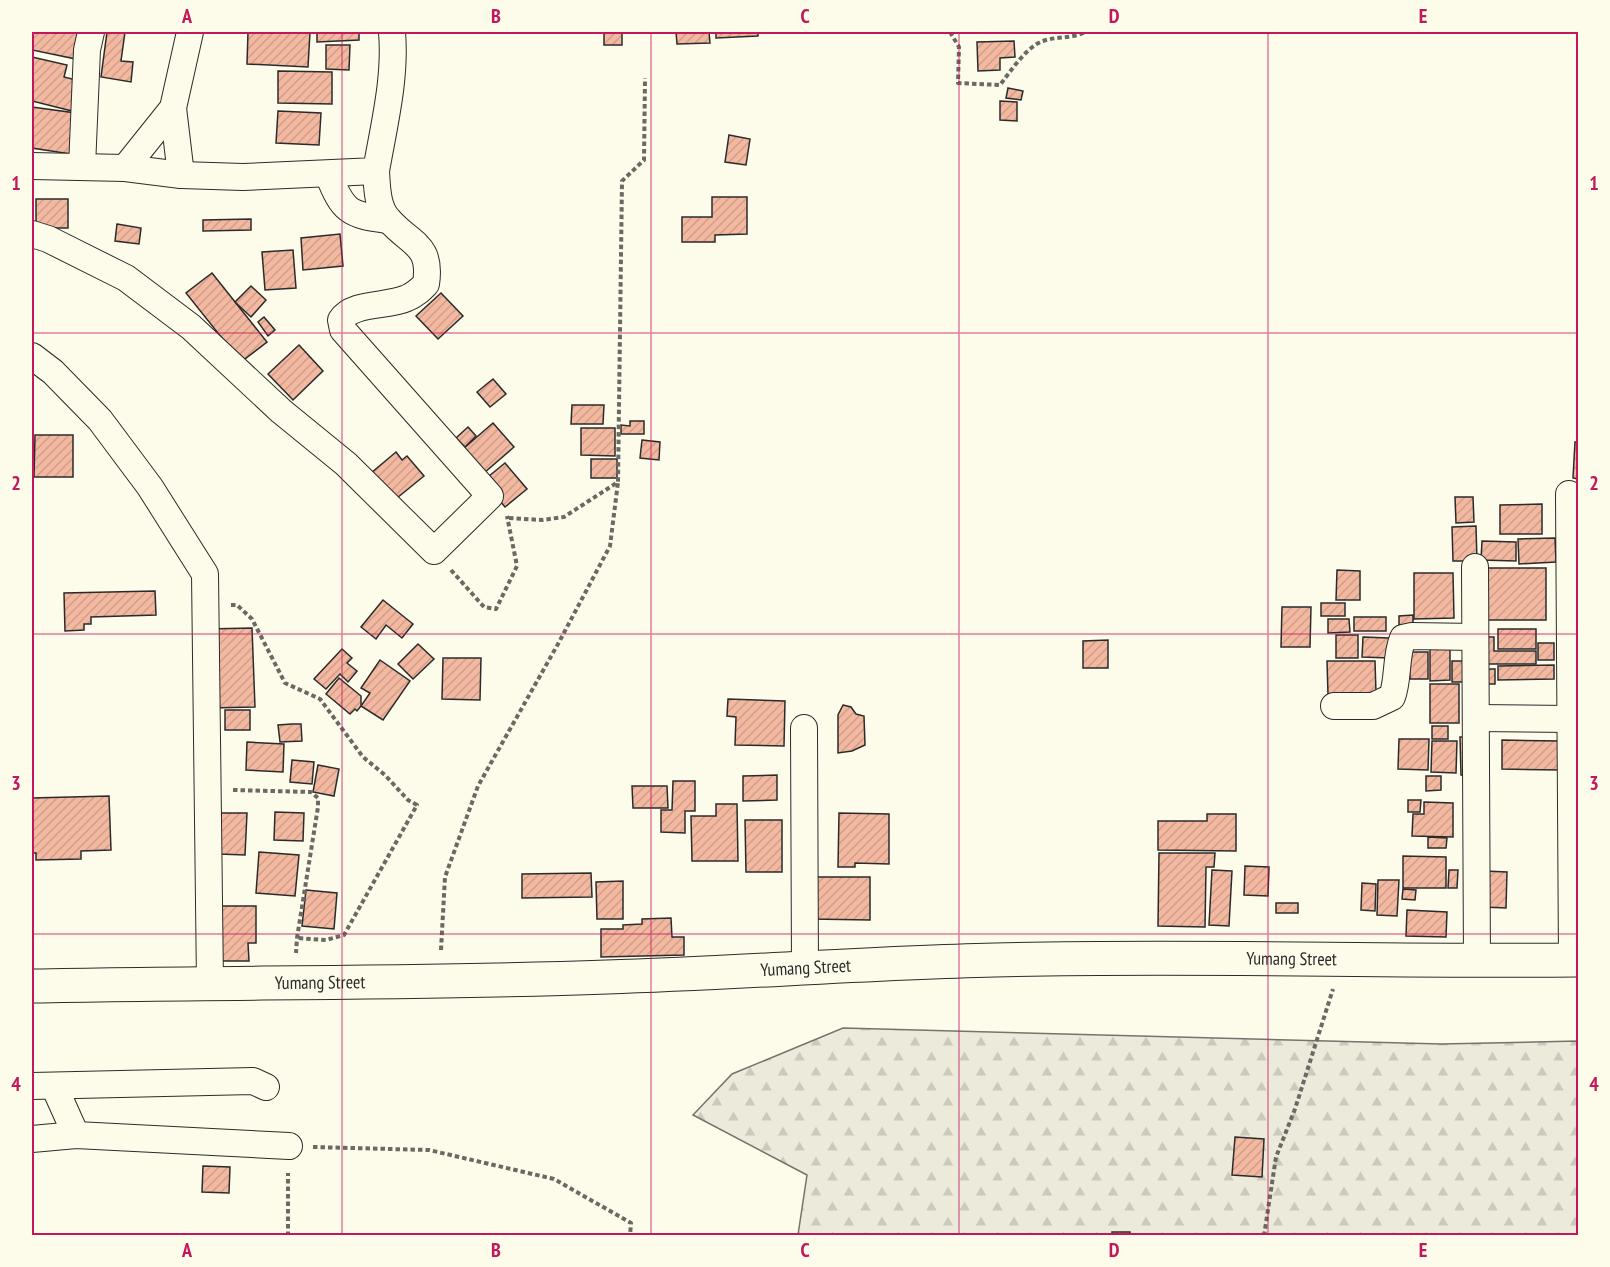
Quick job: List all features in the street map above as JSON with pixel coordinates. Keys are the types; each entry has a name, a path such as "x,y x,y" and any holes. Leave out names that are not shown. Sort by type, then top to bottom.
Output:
{"main road":[{"name":"Yumang Street","path":"32,986 295,984 607,977 1018,959 1477,962 1575,960"}],"street":[{"path":"82,167 87,50 91,32"},
{"path":"181,175 173,108 190,32"},
{"path":"32,234 48,239 126,278 191,327 281,411 346,464 434,552 490,496 341,325 344,315 350,311 405,299 416,294 426,284 426,265 422,249 388,220 377,190 376,171 388,102 393,50 392,32"},
{"path":"125,168 173,108"},
{"path":"32,166 125,168 181,175 261,177 376,171"},
{"path":"328,174 338,198 346,208 358,214 388,220"},
{"path":"32,356 53,372 100,420 150,487 205,574 210,984"},
{"path":"1569,494 1570,719 1575,960"},
{"path":"1475,567 1477,962"},
{"path":"1334,706 1373,706 1392,697 1402,638 1412,636 1475,637"},
{"path":"1476,718 1570,719"},
{"path":"804,728 805,968"},
{"path":"43,1086 253,1081 266,1087"},
{"path":"43,1086 76,1136"},
{"path":"32,1139 76,1136 289,1146"}],"path":[{"path":"950,32 959,47 958,83 1000,85 1023,56 1042,41 1085,32"},
{"path":"439,981 445,877 478,786 610,546 618,482 622,181 644,160 645,78"},
{"path":"434,552 484,607 496,609 517,566 508,518 542,520 564,517 618,482"},
{"path":"229,605 237,605 252,619 285,683 320,699 363,758 385,775 408,800 417,805 344,935 326,940 297,938"},
{"path":"208,790 311,792 318,798 297,938 295,984"},
{"path":"1264,1236 1276,1157 1295,1109 1342,961"},
{"path":"289,1146 429,1150 554,1179 631,1223 630,1236"}],"green space":[{"path":"843,1028 1441,1044 1578,1041 1578,1235 798,1235 807,1175 693,1115 732,1074"}],"building":[{"path":"32,32 82,32 76,59 32,50"},
{"path":"107,32 125,32 121,61 133,62 131,82 101,77"},
{"path":"248,32 310,32 308,67 247,64"},
{"path":"317,32 359,32 359,40 317,42"},
{"path":"604,32 622,32 622,45 604,45"},
{"path":"676,32 709,32 710,43 677,44"},
{"path":"716,32 758,32 758,36 716,38"},
{"path":"1014,41 1015,57 1000,58 1000,70 978,71 977,42"},
{"path":"326,45 350,45 349,70 326,69"},
{"path":"32,57 67,65 64,77 80,81 72,111 32,101"},
{"path":"278,71 332,72 332,104 278,103"},
{"path":"1008,88 1023,91 1021,100 1006,98"},
{"path":"1000,101 1017,102 1017,121 1000,120"},
{"path":"32,107 83,114 77,155 32,148"},
{"path":"278,111 321,113 319,145 276,143"},
{"path":"729,135 750,139 746,165 725,162"},
{"path":"712,197 747,197 747,234 715,235 715,242 682,242 682,217 712,217"},
{"path":"36,199 68,199 68,228 36,228"},
{"path":"251,219 251,230 203,231 203,220"},
{"path":"117,224 141,228 139,244 115,241"},
{"path":"340,234 343,266 303,270 301,238"},
{"path":"293,250 296,288 265,290 262,252"},
{"path":"212,273 267,342 241,362 186,293"},
{"path":"251,286 266,300 251,317 235,302"},
{"path":"441,293 463,316 438,339 416,316"},
{"path":"264,317 275,330 268,336 258,322"},
{"path":"299,345 323,371 293,400 268,374"},
{"path":"493,379 506,394 490,407 477,392"},
{"path":"572,405 604,405 603,424 571,424"},
{"path":"630,421 644,421 644,434 621,434 621,425 630,426"},
{"path":"493,423 514,447 484,473 463,449"},
{"path":"468,427 476,436 465,447 456,438"},
{"path":"581,428 615,428 615,456 581,455"},
{"path":"35,435 73,435 73,477 34,477"},
{"path":"642,440 660,442 659,460 640,458"},
{"path":"1575,442 1578,442 1578,479 1573,478"},
{"path":"396,452 402,460 407,456 424,476 392,502 364,479"},
{"path":"591,459 617,459 617,478 591,478"},
{"path":"505,463 527,489 505,507 483,481"},
{"path":"1455,497 1473,497 1474,522 1456,523"},
{"path":"1542,504 1542,534 1500,534 1500,505"},
{"path":"1476,526 1477,561 1453,561 1452,527"},
{"path":"1555,538 1556,562 1519,564 1518,539"},
{"path":"1482,541 1516,542 1516,561 1481,560"},
{"path":"1485,568 1546,568 1546,620 1485,620"},
{"path":"1337,570 1360,571 1360,600 1336,600"},
{"path":"1414,573 1453,573 1454,618 1414,619"},
{"path":"155,591 156,615 91,617 91,624 84,624 84,630 65,631 64,593"},
{"path":"383,600 413,624 402,638 386,625 376,639 361,627"},
{"path":"1321,603 1345,603 1345,616 1321,616"},
{"path":"1282,607 1311,607 1310,647 1281,647"},
{"path":"1413,615 1413,631 1399,631 1399,616"},
{"path":"1354,617 1386,617 1386,631 1354,631"},
{"path":"1328,619 1349,619 1350,632 1328,633"},
{"path":"252,628 255,707 210,708 207,629"},
{"path":"1498,629 1536,629 1536,649 1498,649"},
{"path":"1336,635 1358,635 1358,658 1336,658"},
{"path":"1363,637 1389,638 1389,658 1362,657"},
{"path":"1480,637 1494,637 1494,651 1536,651 1536,664 1480,664"},
{"path":"1108,640 1108,668 1083,668 1083,641"},
{"path":"1430,642 1450,642 1450,680 1430,681"},
{"path":"1538,643 1554,643 1554,660 1538,660"},
{"path":"418,644 434,659 413,679 398,664"},
{"path":"342,649 352,658 347,663 357,671 348,682 340,674 326,689 314,679"},
{"path":"1409,652 1428,652 1428,679 1410,679"},
{"path":"443,658 481,658 480,700 442,699"},
{"path":"380,660 410,681 383,720 361,706 370,693 361,688"},
{"path":"1327,661 1375,661 1376,693 1328,694"},
{"path":"1452,661 1466,661 1466,682 1452,682"},
{"path":"1554,665 1554,679 1498,680 1498,666"},
{"path":"1481,669 1495,669 1495,684 1481,684"},
{"path":"339,678 361,696 361,706 350,714 326,694"},
{"path":"1430,684 1459,684 1459,723 1430,723"},
{"path":"728,699 785,701 784,746 735,745 736,717 727,716"},
{"path":"843,705 851,707 856,714 864,716 865,745 852,751 838,753 838,715"},
{"path":"225,710 250,710 250,730 225,730"},
{"path":"301,724 302,741 280,742 278,725"},
{"path":"1432,726 1448,726 1448,739 1432,739"},
{"path":"1460,737 1472,737 1472,775 1461,775"},
{"path":"1399,739 1429,739 1428,770 1398,769"},
{"path":"1502,740 1560,741 1560,770 1502,769"},
{"path":"1432,741 1457,741 1456,773 1431,772"},
{"path":"247,742 284,744 283,772 246,770"},
{"path":"292,760 314,762 312,784 290,782"},
{"path":"318,765 339,769 334,796 313,792"},
{"path":"777,775 777,800 743,801 743,776"},
{"path":"1426,776 1441,776 1441,790 1426,791"},
{"path":"673,781 695,781 695,811 685,811 685,833 661,832 661,810 672,810"},
{"path":"632,786 667,786 668,808 633,808"},
{"path":"109,796 111,850 81,851 81,859 36,860 36,853 32,853 32,798"},
{"path":"1408,800 1421,800 1420,812 1408,812"},
{"path":"1424,802 1453,803 1453,837 1412,836 1413,814 1424,814"},
{"path":"716,804 737,804 738,861 692,861 691,816 716,816"},
{"path":"275,812 304,813 303,841 274,840"},
{"path":"221,813 247,813 245,855 219,854"},
{"path":"839,813 889,814 889,864 855,863 855,867 838,867"},
{"path":"1207,814 1236,814 1236,851 1158,850 1158,821 1207,821"},
{"path":"745,820 782,820 782,872 746,872"},
{"path":"1428,837 1447,838 1446,848 1428,848"},
{"path":"259,852 299,855 295,896 256,893"},
{"path":"1159,853 1215,853 1214,867 1206,867 1205,927 1158,926"},
{"path":"1403,856 1446,857 1446,888 1403,888"},
{"path":"1245,866 1269,867 1268,896 1244,895"},
{"path":"1212,870 1232,871 1229,926 1209,925"},
{"path":"1449,870 1458,870 1457,888 1448,888"},
{"path":"1484,871 1507,872 1506,908 1483,907"},
{"path":"591,873 592,897 522,898 522,874"},
{"path":"812,877 870,877 870,920 811,919"},
{"path":"1378,880 1399,880 1397,916 1377,915"},
{"path":"623,881 623,919 597,919 596,882"},
{"path":"1362,883 1376,884 1375,911 1361,910"},
{"path":"1403,889 1416,890 1415,900 1402,899"},
{"path":"306,890 337,893 334,929 302,926"},
{"path":"1276,903 1298,903 1298,913 1276,913"},
{"path":"222,906 256,906 256,943 248,943 249,961 222,961"},
{"path":"1407,910 1447,912 1446,937 1406,936"},
{"path":"671,918 672,937 684,937 684,955 601,957 601,929 623,929 623,925 642,924 642,919"},
{"path":"1235,1137 1264,1139 1262,1177 1232,1175"},
{"path":"203,1166 230,1167 229,1193 202,1192"},
{"path":"1112,1232 1130,1232 1130,1236 1112,1236"}]}
